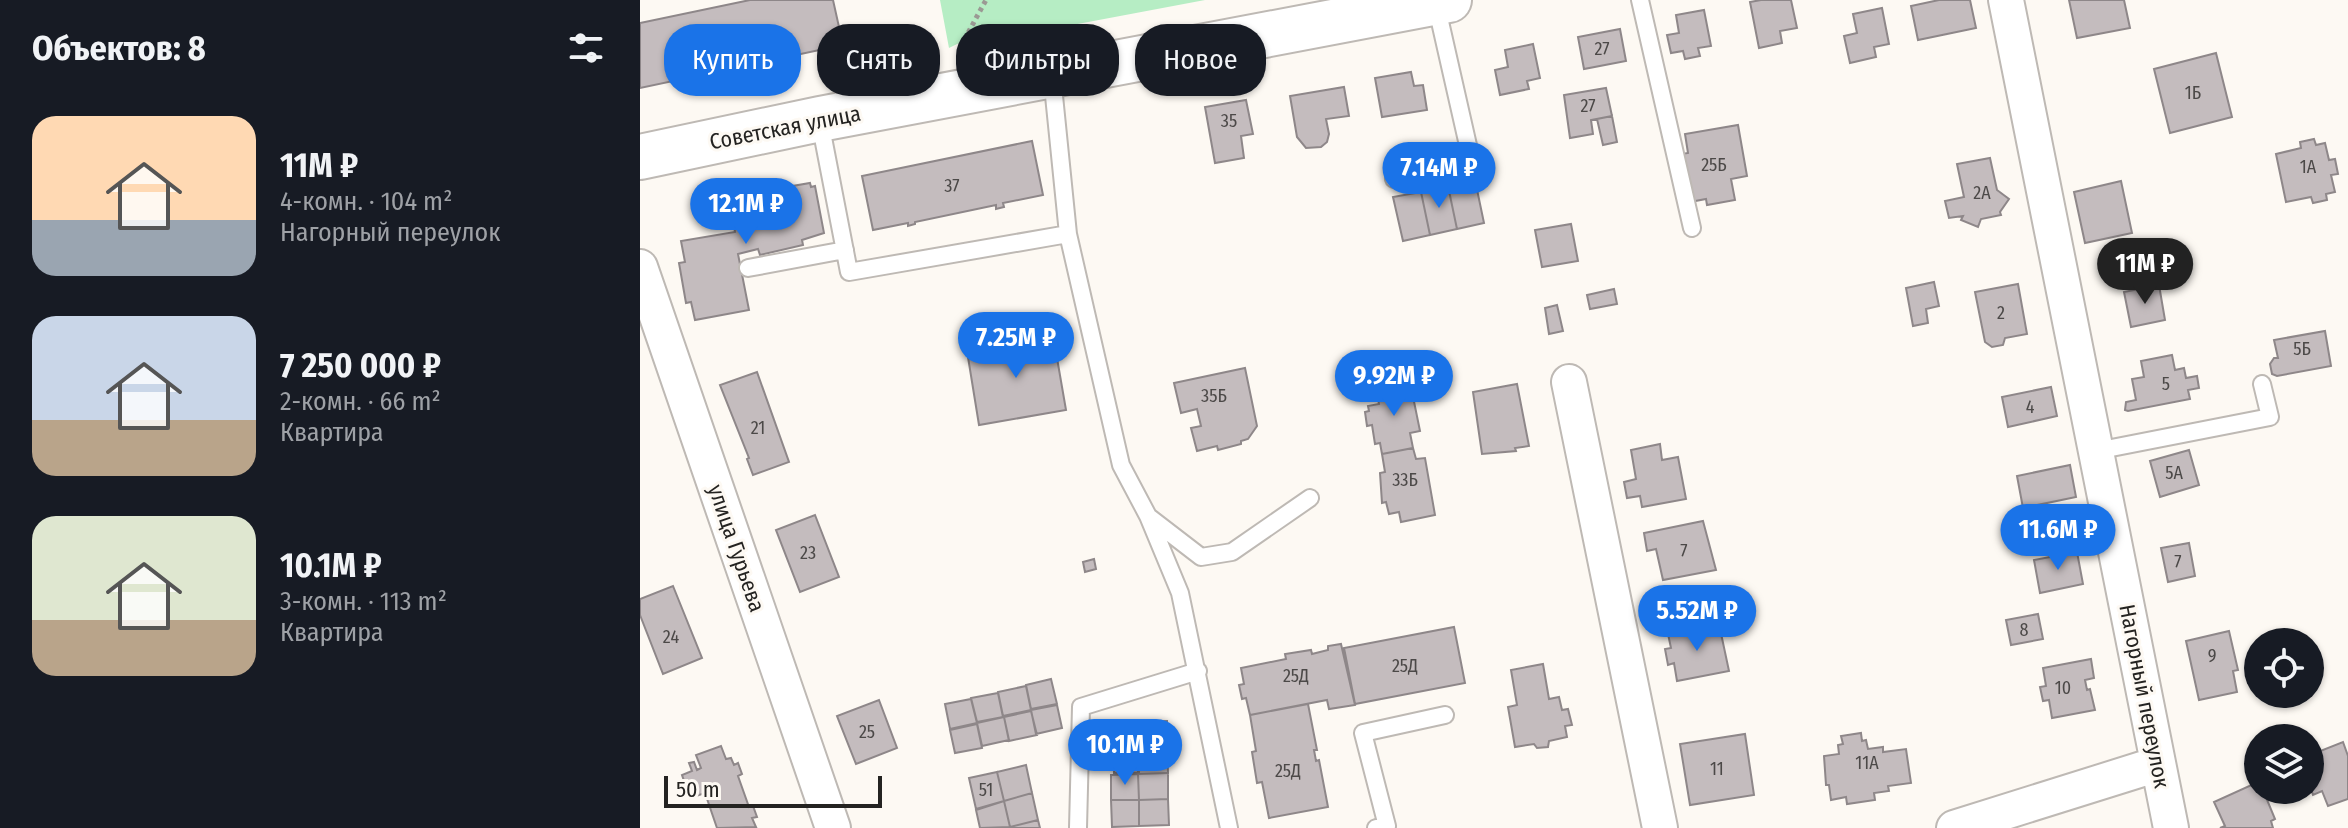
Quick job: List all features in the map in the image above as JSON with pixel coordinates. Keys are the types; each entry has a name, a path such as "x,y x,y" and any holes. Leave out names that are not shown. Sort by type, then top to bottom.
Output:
{"main road":[{"name":"Советская улица","path":"1119,63 1443,1"},
{"name":"Советская улица","path":"640,157 956,93"}],"street":[{"name":"Нагорный переулок","path":"2006,0 2171,828"},
{"name":"улица Гурьева","path":"640,267 833,828"},
{"path":"1569,382 1660,828"},
{"path":"1954,828 2158,764"}],"lane":[{"path":"1640,0 1692,228"},
{"path":"1394,179 1472,163 1443,1"},
{"path":"1054,96 1068,234 1121,465 1148,516 1180,593 1229,828"},
{"path":"820,119 849,272 1068,234"},
{"path":"748,268 845,250"},
{"path":"2096,451 2270,417 2262,384"},
{"path":"1148,516 1201,557 1232,552 1310,498"},
{"path":"1078,828 1081,707 1198,671"},
{"path":"1376,828 1387,826 1363,733 1445,715"}],"path":[{"path":"973,24 986,0"}],"green space":[{"path":"940,0 1205,0 1078,24 956,24 956,45 949,48"}],"building":[{"path":"750,0 833,0 838,24 817,24 817,51 801,54 801,24 664,24 664,83 640,88 640,23"},
{"path":"1791,0 1797,28 1780,31 1782,43 1759,48 1750,2"},
{"path":"1939,0 1970,0 1976,28 1918,40 1911,6"},
{"path":"2069,0 2124,0 2130,28 2077,38"},
{"path":"1882,8 1889,44 1874,47 1876,57 1850,63 1844,36 1857,33 1853,14"},
{"path":"1704,10 1711,46 1698,48 1700,56 1685,59 1683,51 1671,53 1667,35 1679,33 1676,15"},
{"path":"1620,29 1626,61 1584,69 1578,37"},
{"path":"1533,44 1540,78 1527,81 1529,89 1500,95 1495,70 1508,67 1505,50"},
{"path":"2216,53 2232,117 2170,133 2154,69"},
{"path":"1411,72 1414,86 1423,85 1427,110 1382,117 1375,78"},
{"path":"1344,87 1349,116 1326,119 1327,142 1321,147 1306,148 1297,137 1290,96"},
{"path":"1606,88 1612,116 1591,120 1593,134 1570,138 1564,95"},
{"path":"1246,100 1253,134 1241,136 1244,158 1215,163 1205,107"},
{"path":"1612,116 1617,142 1603,145 1597,119"},
{"path":"1738,125 1747,176 1731,179 1735,200 1707,205 1706,199 1690,202 1682,154 1688,153 1685,134"},
{"path":"2314,139 2316,145 2325,143 2329,160 2335,159 2338,174 2331,175 2335,192 2326,194 2327,200 2313,203 2311,197 2286,202 2276,154 2301,148 2300,142"},
{"path":"1032,141 1043,195 1003,203 1004,207 996,209 996,205 908,226 908,223 873,230 862,176"},
{"path":"1990,158 1997,190 2009,199 2001,215 1981,219 1978,227 1961,220 1963,216 1949,218 1945,201 1964,197 1957,164"},
{"path":"1475,180 1484,223 1457,229 1448,186"},
{"path":"2121,181 2132,233 2085,243 2074,192"},
{"path":"810,183 811,187 815,186 824,233 802,240 803,245 760,255 758,249 738,254 749,310 695,320 691,302 686,303 679,263 685,262 681,241 735,232 729,197"},
{"path":"1448,186 1457,229 1430,235 1421,192"},
{"path":"1421,192 1430,235 1403,241 1393,197"},
{"path":"1571,224 1578,261 1542,267 1535,230"},
{"path":"1934,282 1939,306 1926,309 1928,323 1913,326 1906,288"},
{"path":"2018,284 2027,334 2005,338 2003,345 1992,347 1985,342 1975,292"},
{"path":"2159,285 2165,320 2131,327 2124,292"},
{"path":"1614,289 1617,304 1590,309 1587,295"},
{"path":"1557,305 1563,331 1549,334 1545,308"},
{"path":"2325,331 2331,366 2277,376 2272,374 2270,364 2278,358 2274,340"},
{"path":"1053,335 1066,410 979,425 967,351"},
{"path":"2172,355 2175,370 2184,368 2186,378 2197,376 2199,388 2188,390 2190,399 2125,410 2126,402 2136,400 2132,379 2144,377 2141,361"},
{"path":"1245,368 1257,426 1241,444 1197,451 1191,428 1201,426 1197,409 1181,413 1174,383"},
{"path":"757,372 789,462 753,475 720,385"},
{"path":"1410,382 1420,431 1410,433 1413,448 1382,454 1380,443 1375,444 1372,425 1367,426 1365,412 1369,411 1368,406 1379,404 1376,389"},
{"path":"1517,384 1529,446 1515,448 1516,451 1482,454 1473,392"},
{"path":"2051,387 2057,416 2008,427 2002,397"},
{"path":"1660,444 1662,460 1678,457 1686,499 1642,507 1640,496 1627,498 1624,482 1636,479 1631,450"},
{"path":"1413,448 1416,459 1425,458 1435,515 1401,522 1399,512 1389,514 1386,502 1382,503 1380,473 1385,472 1382,454"},
{"path":"2189,450 2199,485 2160,497 2150,461"},
{"path":"2070,465 2076,497 2023,508 2017,476"},
{"path":"815,515 839,577 800,592 776,530"},
{"path":"1703,521 1716,570 1663,580 1656,549 1647,551 1644,533"},
{"path":"2072,535 2075,546 2063,549 2060,538"},
{"path":"2189,543 2195,576 2168,582 2161,548"},
{"path":"2077,552 2083,584 2040,593 2034,560"},
{"path":"1094,559 1096,569 1085,572 1083,562"},
{"path":"673,586 702,658 663,674 640,615 640,599"},
{"path":"1738,598 1741,613 1718,617 1719,624 1671,633 1666,613"},
{"path":"2038,614 2043,639 2011,645 2006,620"},
{"path":"1719,624 1729,671 1677,681 1674,663 1668,665 1665,649 1671,648 1668,634"},
{"path":"1454,627 1465,683 1355,704 1344,648"},
{"path":"2229,631 2238,670 2233,671 2237,692 2199,700 2186,641"},
{"path":"1341,644 1355,705 1329,709 1327,700 1250,715 1239,685 1244,684 1241,668 1286,659 1285,654 1311,650 1312,654"},
{"path":"2091,659 2094,678 2085,680 2095,710 2052,718 2049,700 2043,701 2040,687 2046,686 2043,668"},
{"path":"1543,664 1549,699 1559,697 1562,710 1568,709 1572,725 1565,726 1567,737 1549,741 1548,747 1537,748 1534,744 1515,747 1508,707 1517,705 1511,670"},
{"path":"1051,679 1057,704 1031,709 1026,685"},
{"path":"1026,686 1031,710 1003,716 998,692"},
{"path":"998,693 1003,717 977,722 971,698"},
{"path":"971,699 977,723 950,729 945,704"},
{"path":"879,700 897,748 856,764 837,716"},
{"path":"1308,704 1317,750 1314,750 1316,761 1319,760 1328,807 1269,818 1262,782 1257,783 1250,715"},
{"path":"1057,705 1062,728 1036,734 1031,710"},
{"path":"1031,711 1037,735 1009,741 1004,717"},
{"path":"1004,717 1009,740 982,746 977,723"},
{"path":"1167,721 1167,746 1137,747 1137,722"},
{"path":"1110,722 1137,722 1137,747 1110,748"},
{"path":"977,724 982,748 955,753 950,730"},
{"path":"1861,733 1868,749 1883,747 1883,752 1906,749 1911,783 1888,786 1889,791 1874,793 1875,800 1847,804 1846,797 1831,800 1829,785 1826,785 1824,756 1839,754 1838,745 1843,744 1841,736"},
{"path":"1745,734 1754,795 1690,805 1680,744"},
{"path":"2343,742 2348,756 2348,799 2328,806 2324,796 2324,749"},
{"path":"721,746 726,759 731,758 734,765 738,763 742,774 738,776 749,807 753,806 757,817 752,818 756,827 717,828 705,793 690,798 682,775 692,771 689,763 694,762 697,770 701,768 696,755"},
{"path":"1114,746 1138,746 1139,773 1114,773"},
{"path":"1167,746 1168,773 1138,774 1137,747"},
{"path":"1026,765 1032,793 1004,801 997,772"},
{"path":"997,772 1004,801 976,809 969,778"},
{"path":"1168,773 1168,799 1139,800 1138,774"},
{"path":"1138,774 1139,800 1111,800 1111,775"},
{"path":"2244,788 2244,804 2269,804 2275,819 2271,821 2273,828 2220,828 2225,826 2214,802"},
{"path":"1032,793 1038,820 1010,827 1004,801"},
{"path":"1168,799 1169,825 1139,826 1139,800"},
{"path":"1111,800 1139,800 1139,826 1112,827"},
{"path":"1004,801 1010,827 980,828 976,810"},
{"path":"1038,820 1040,828 1010,828 1010,827"}]}
